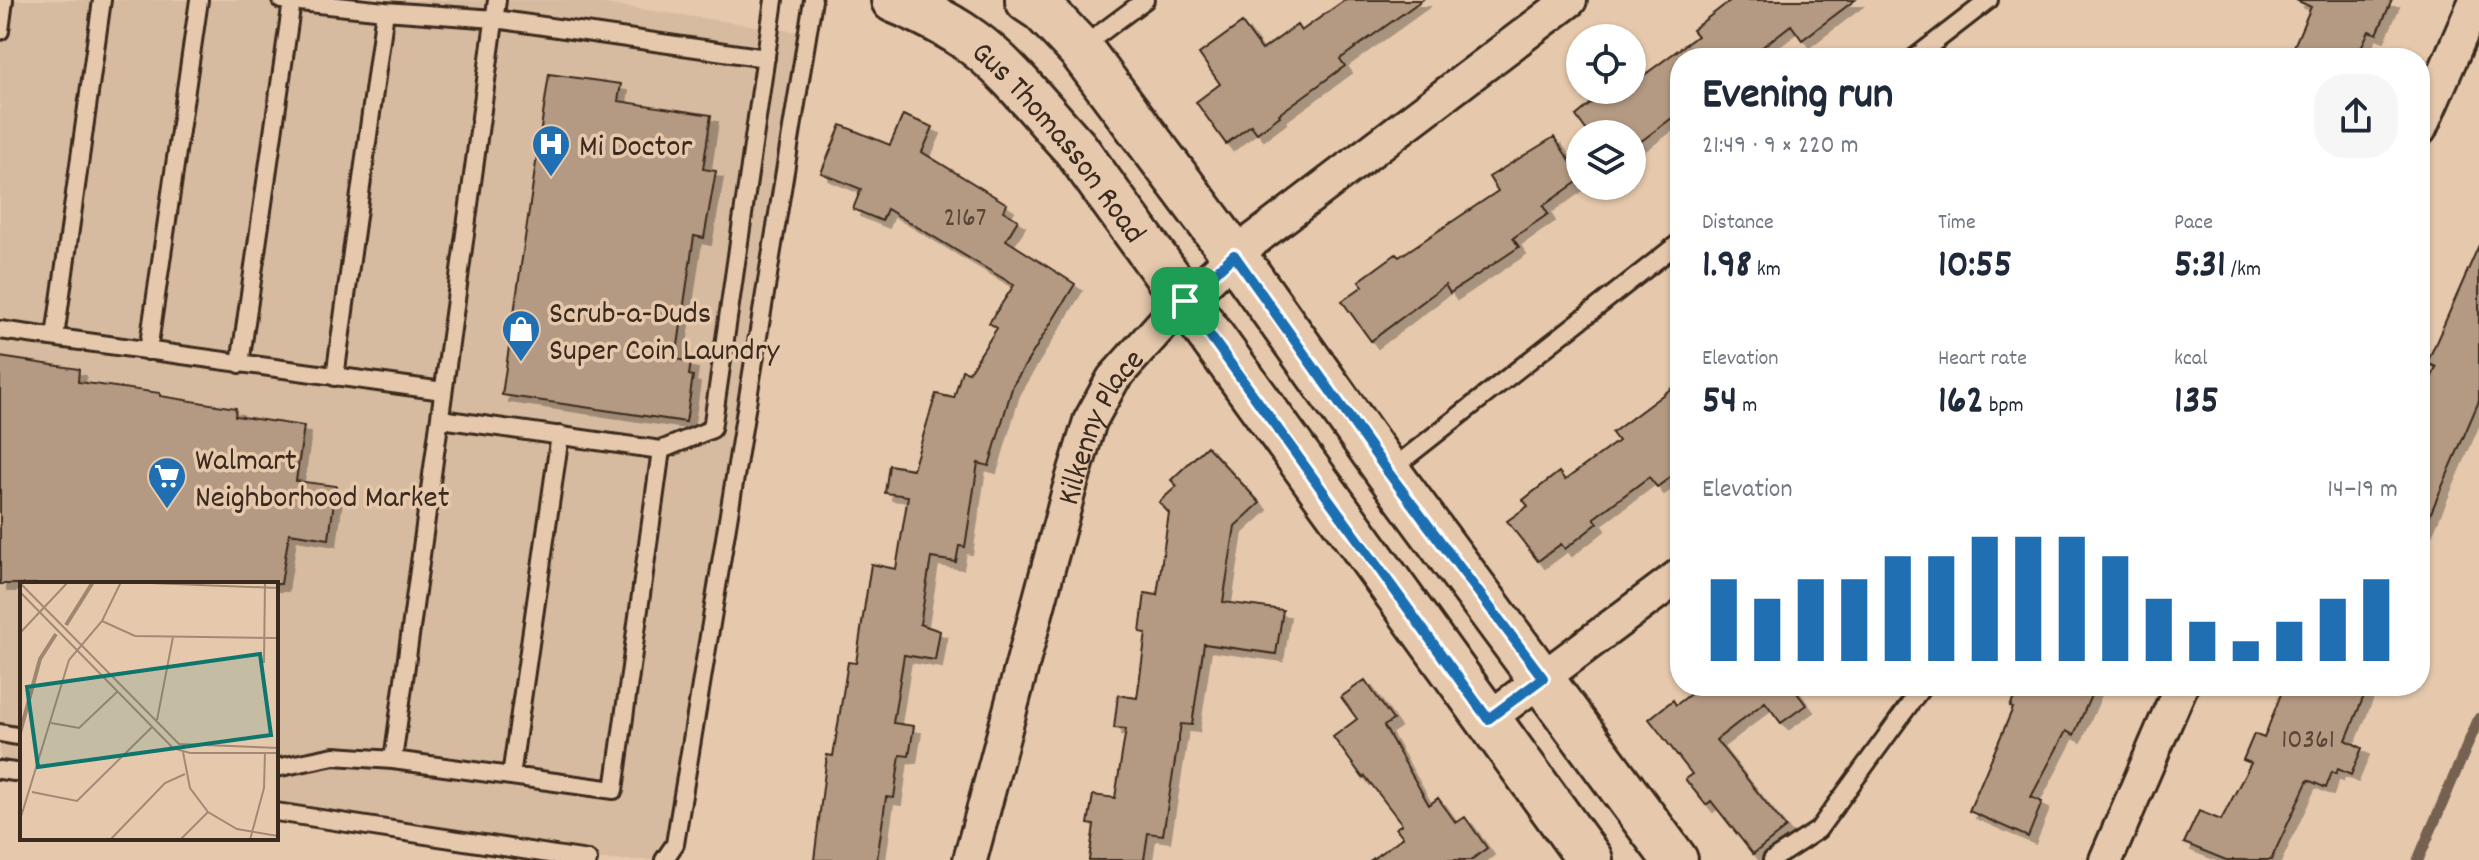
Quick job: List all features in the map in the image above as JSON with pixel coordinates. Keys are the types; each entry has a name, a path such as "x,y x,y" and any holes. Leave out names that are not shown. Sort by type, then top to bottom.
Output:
{"main road":[{"name":"Gus Thomasson Road","path":"1028,0 1043,10 1080,49 1675,860"},
{"name":"Gus Thomasson Road","path":"912,3 972,41 1075,148 1590,860"}],"street":[{"name":"Kilkenny Place","path":"970,860 1069,490 1090,421 1113,379 1185,301 1234,255 1570,0"},
{"path":"2430,106 2476,0"},
{"path":"1488,719 1670,583"},
{"path":"2106,860 2177,696"}],"lane":[{"path":"0,31 4,0"},
{"path":"55,337 102,0"},
{"path":"148,351 199,0"},
{"path":"393,760 497,0"},
{"path":"441,419 661,450 712,429 774,0"},
{"path":"664,860 675,844 813,0"},
{"path":"1080,49 1145,0"},
{"path":"1927,48 1989,0"},
{"path":"240,364 286,1 495,19 766,58"},
{"path":"335,377 385,11"},
{"path":"1388,472 1670,250"},
{"path":"0,330 443,391"},
{"path":"511,776 560,435"},
{"path":"278,768 334,756 393,760 614,790 661,450"},
{"path":"1772,860 1818,830 1916,696"},
{"path":"0,733 20,737"},
{"path":"0,770 20,773"},
{"path":"278,812 588,860"}],"shaded area":[{"path":"0,0 577,0 806,33 669,860 542,860 278,818 278,582 20,582 20,778 0,775"}],"building":[{"path":"1345,0 1422,0 1340,59 1345,66 1257,133 1251,125 1226,144 1196,102 1220,84 1199,54 1242,23 1262,50 1297,25 1301,31"},
{"path":"1731,0 1855,0 1802,40 1791,25 1761,48 1681,48 1697,36 1692,30"},
{"path":"2296,0 2392,0 2377,34 2369,31 2361,48 2293,48 2311,7"},
{"path":"1670,56 1670,120 1646,138 1646,120 1579,120 1576,116 1590,104 1646,104 1646,74"},
{"path":"549,74 621,84 618,101 711,115 703,169 716,171 704,238 694,236 676,359 691,362 689,375 693,376 686,422 502,395"},
{"path":"903,115 933,127 922,152 1007,204 1003,211 1018,220 1006,240 1075,284 1013,385 989,466 978,463 965,547 959,546 956,562 931,558 920,624 940,631 935,660 904,655 893,723 914,726 909,756 900,755 894,798 886,797 877,860 814,860 827,755 833,756 848,662 856,663 871,564 896,569 908,496 885,493 889,465 913,469 936,394 954,398 962,370 969,372 997,328 989,323 1014,285 887,209 882,221 853,209 861,189 821,173 841,125 890,145"},
{"path":"1554,137 1566,155 1566,190 1543,206 1548,214 1513,238 1519,247 1450,293 1445,285 1371,341 1342,301 1363,286 1359,281 1396,254 1399,257 1498,191 1489,177"},
{"path":"2479,245 2479,401 2430,515 2430,381 2436,367 2430,364 2430,356"},
{"name":"Walmart Neighborhood Market","path":"0,357 79,369 78,382 160,393 160,396 236,408 235,416 304,426 296,481 336,486 329,539 289,533 281,584 0,584"},
{"path":"1670,390 1670,477 1657,487 1649,477 1594,518 1598,523 1565,549 1561,544 1538,561 1507,521 1528,506 1523,500 1559,472 1565,480 1618,441 1612,433"},
{"path":"1207,446 1260,503 1235,526 1223,602 1283,610 1276,654 1204,644 1192,725 1181,724 1163,835 1148,833 1144,860 1089,860 1094,825 1088,824 1093,795 1115,798 1126,729 1114,728 1118,695 1137,698 1146,633 1140,632 1145,593 1157,595 1169,513 1159,502 1177,486 1171,480"},
{"path":"1365,680 1393,720 1384,726 1429,805 1438,798 1456,823 1465,817 1487,848 1471,860 1371,860 1403,837 1396,828 1402,824 1333,737 1357,719 1341,697"},
{"path":"1688,696 1799,696 1806,705 1781,723 1765,702 1716,740 1786,828 1753,854 1711,801 1706,805 1685,779 1692,774 1649,719 1673,700 1676,705"},
{"path":"2015,696 2091,696 2074,735 2066,731 2031,797 2042,802 2028,837 1969,811 2013,708 2010,707"},
{"path":"2280,696 2364,696 2346,740 2362,748 2351,775 2338,769 2336,774 2332,772 2326,788 2308,780 2271,860 2226,860 2184,843 2199,811 2221,820 2251,763 2243,760 2254,734 2264,738"}],"waterway":[{"path":"2418,860 2479,718"}],"place":[{"name":"Mi Doctor","path":"551,178"},
{"name":"Scrub-a-Duds Super Coin Laundry","path":"521,363"},
{"name":"Walmart Neighborhood Market","path":"167,510"}],"route":[{"path":"1234,255 1388,472 1543,678 1488,719 1185,301 1234,255"}]}
